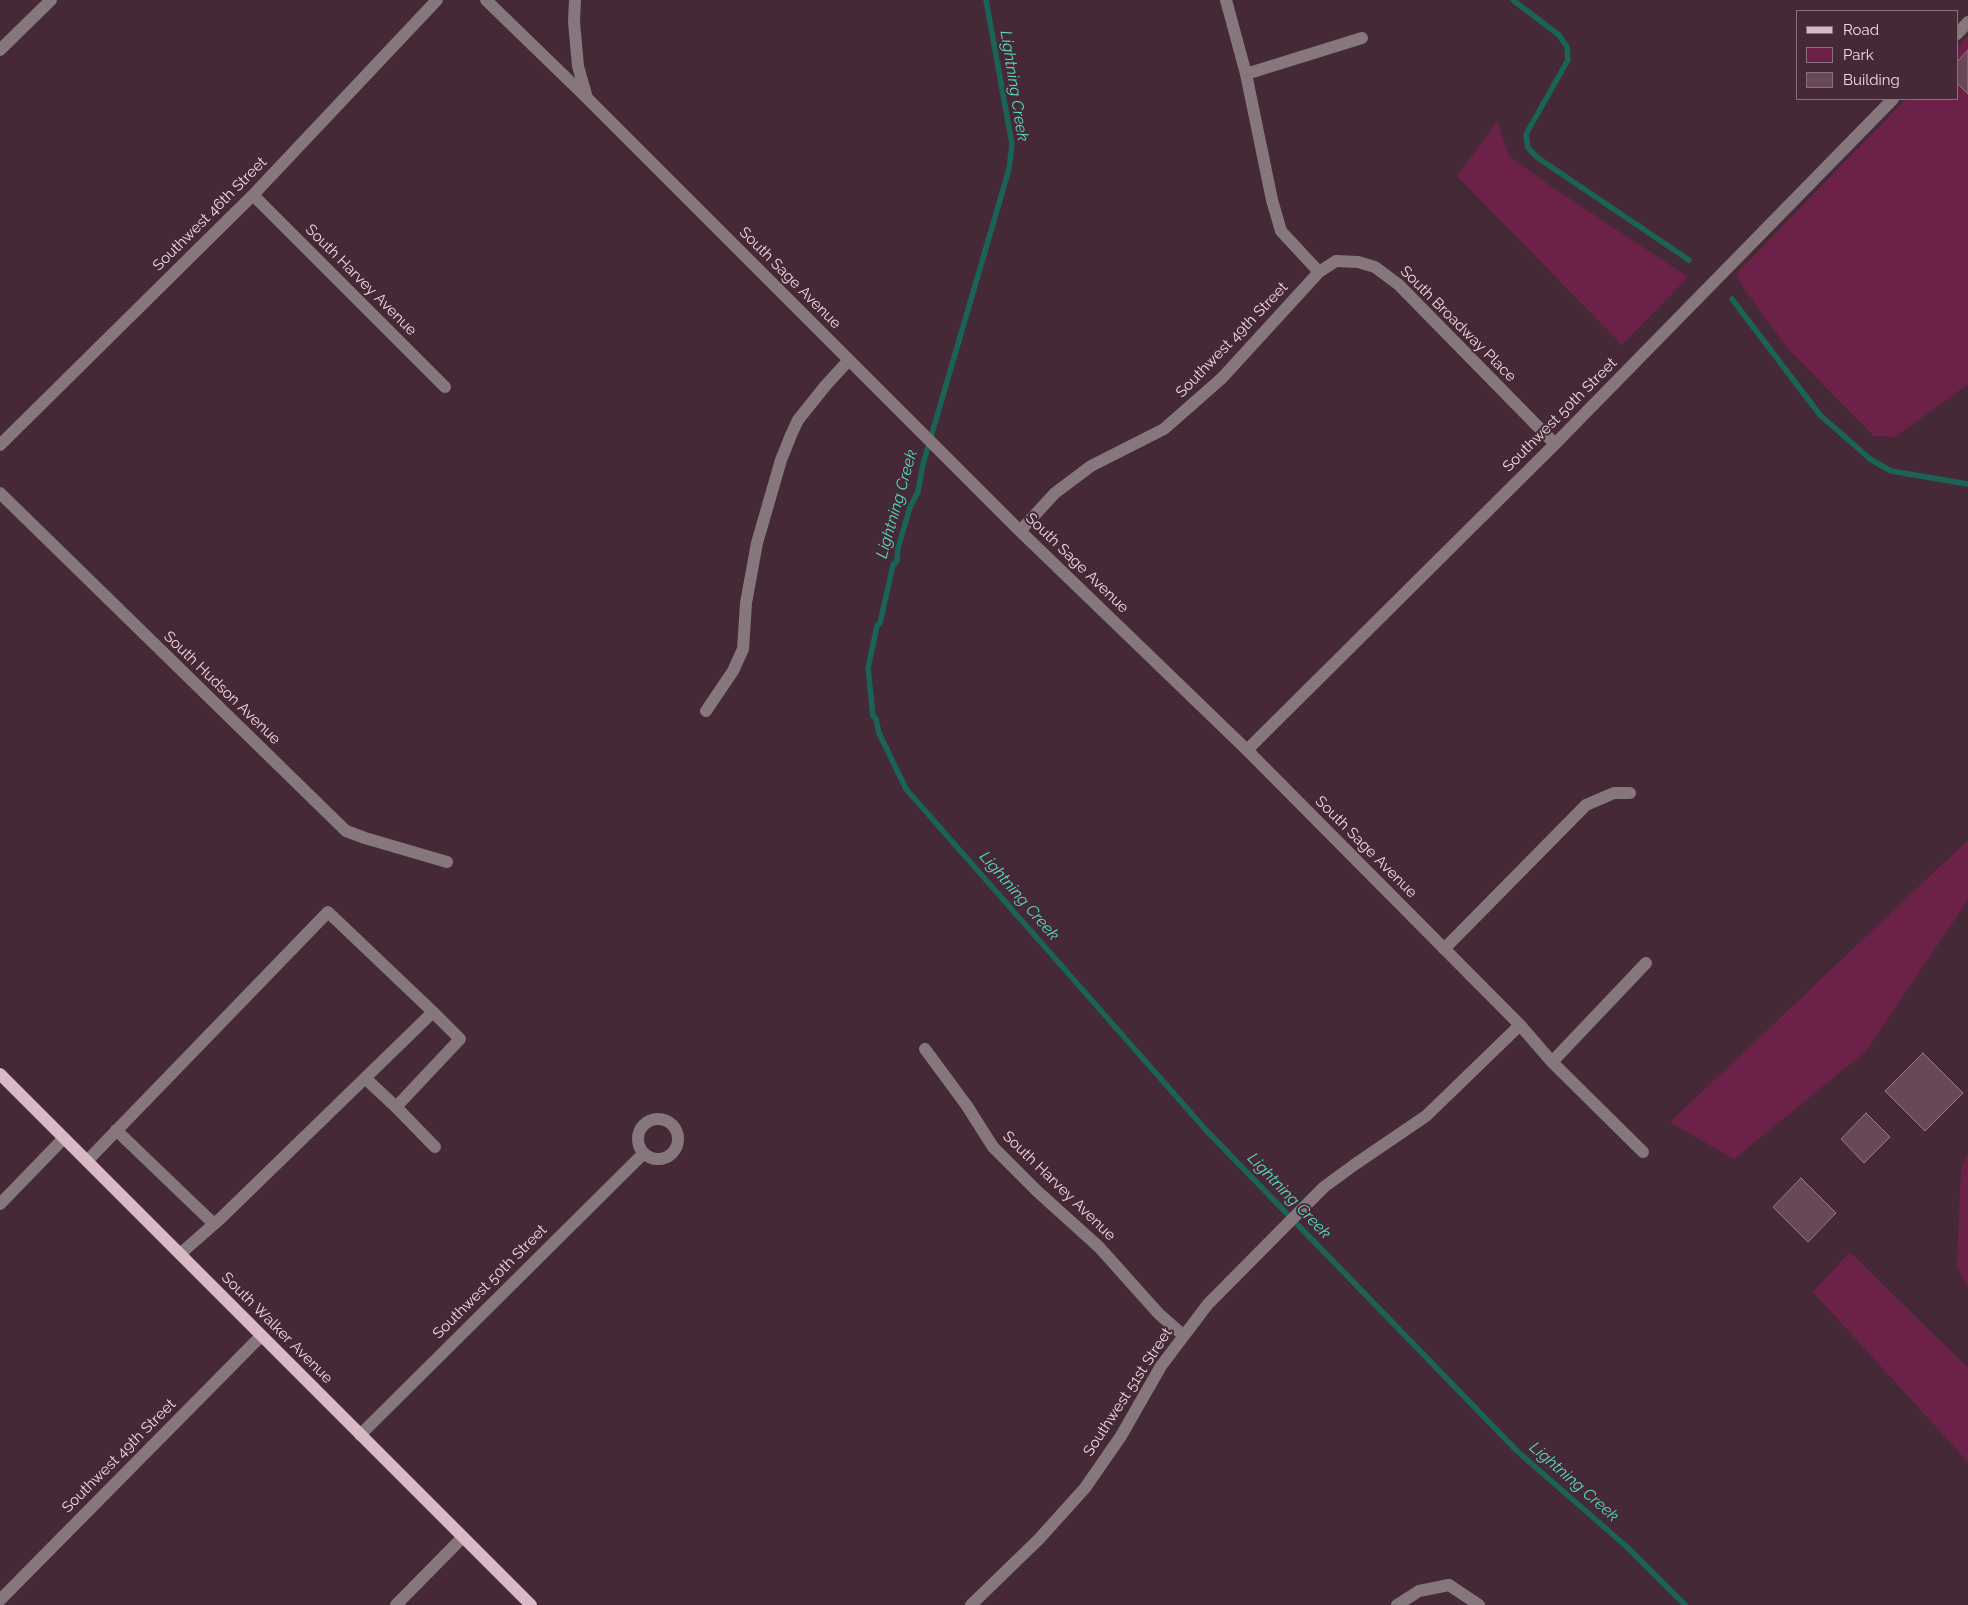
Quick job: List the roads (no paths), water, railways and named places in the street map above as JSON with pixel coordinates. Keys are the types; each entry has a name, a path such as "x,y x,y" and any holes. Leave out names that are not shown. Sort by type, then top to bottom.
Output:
{"main road":[{"name":"South Walker Avenue","path":"0,1074 531,1605"}],"street":[{"path":"0,50 51,0"},
{"name":"Southwest 46th Street","path":"0,446 253,195 437,0"},
{"name":"South Sage Avenue","path":"486,0 587,98 1020,531 1247,750 1520,1025 1552,1062 1643,1152"},
{"path":"575,0 574,22 577,56 587,98"},
{"path":"1226,0 1246,74 1272,200 1281,231 1319,272"},
{"path":"1958,33 1968,22"},
{"path":"1246,74 1362,38"},
{"name":"Southwest 50th Street","path":"1247,750 1555,444 1892,100"},
{"name":"South Harvey Avenue","path":"253,195 445,387"},
{"name":"South Broadway Place","path":"1319,272 1336,261 1358,262 1375,267 1399,285 1555,444"},
{"name":"Southwest 49th Street","path":"1020,531 1055,493 1091,466 1164,429 1187,410 1222,378 1319,272"},
{"path":"706,711 734,671 743,649 746,603 758,543 780,460 798,420 849,360"},
{"name":"South Hudson Avenue","path":"0,494 346,831 447,862"},
{"path":"1444,949 1586,805 1614,793 1630,794"},
{"path":"87,1161 328,912 460,1039 396,1107"},
{"path":"1552,1062 1646,963"},
{"path":"180,1254 214,1224 433,1012"},
{"name":"Southwest 51st Street","path":"971,1605 1039,1539 1085,1488 1121,1436 1161,1366 1208,1304 1262,1247 1324,1187 1354,1164 1426,1116 1520,1025"},
{"name":"South Harvey Avenue","path":"925,1049 967,1106 993,1147 1037,1191 1099,1247 1159,1314 1184,1335"},
{"path":"365,1078 435,1147"},
{"path":"116,1130 214,1224"},
{"path":"0,1204 64,1138"},
{"name":"Southwest 50th Street","path":"360,1435 644,1153"},
{"name":"Southwest 49th Street","path":"0,1600 261,1336"},
{"path":"396,1605 463,1537"},
{"path":"1397,1605 1419,1591 1449,1585 1479,1605"}],"waterway":[{"name":"Lightning Creek","path":"986,0 1012,144 1009,169 923,464 918,492 910,507 898,548 897,561 893,565 880,623 877,626 868,668 873,716 876,719 879,733 906,789 1205,1129 1517,1451 1627,1547 1685,1605"},
{"path":"1513,0 1559,35 1567,47 1568,60 1526,134 1528,148 1538,158 1689,260"},
{"path":"1732,299 1820,415 1870,459 1891,471 1968,484"}]}
